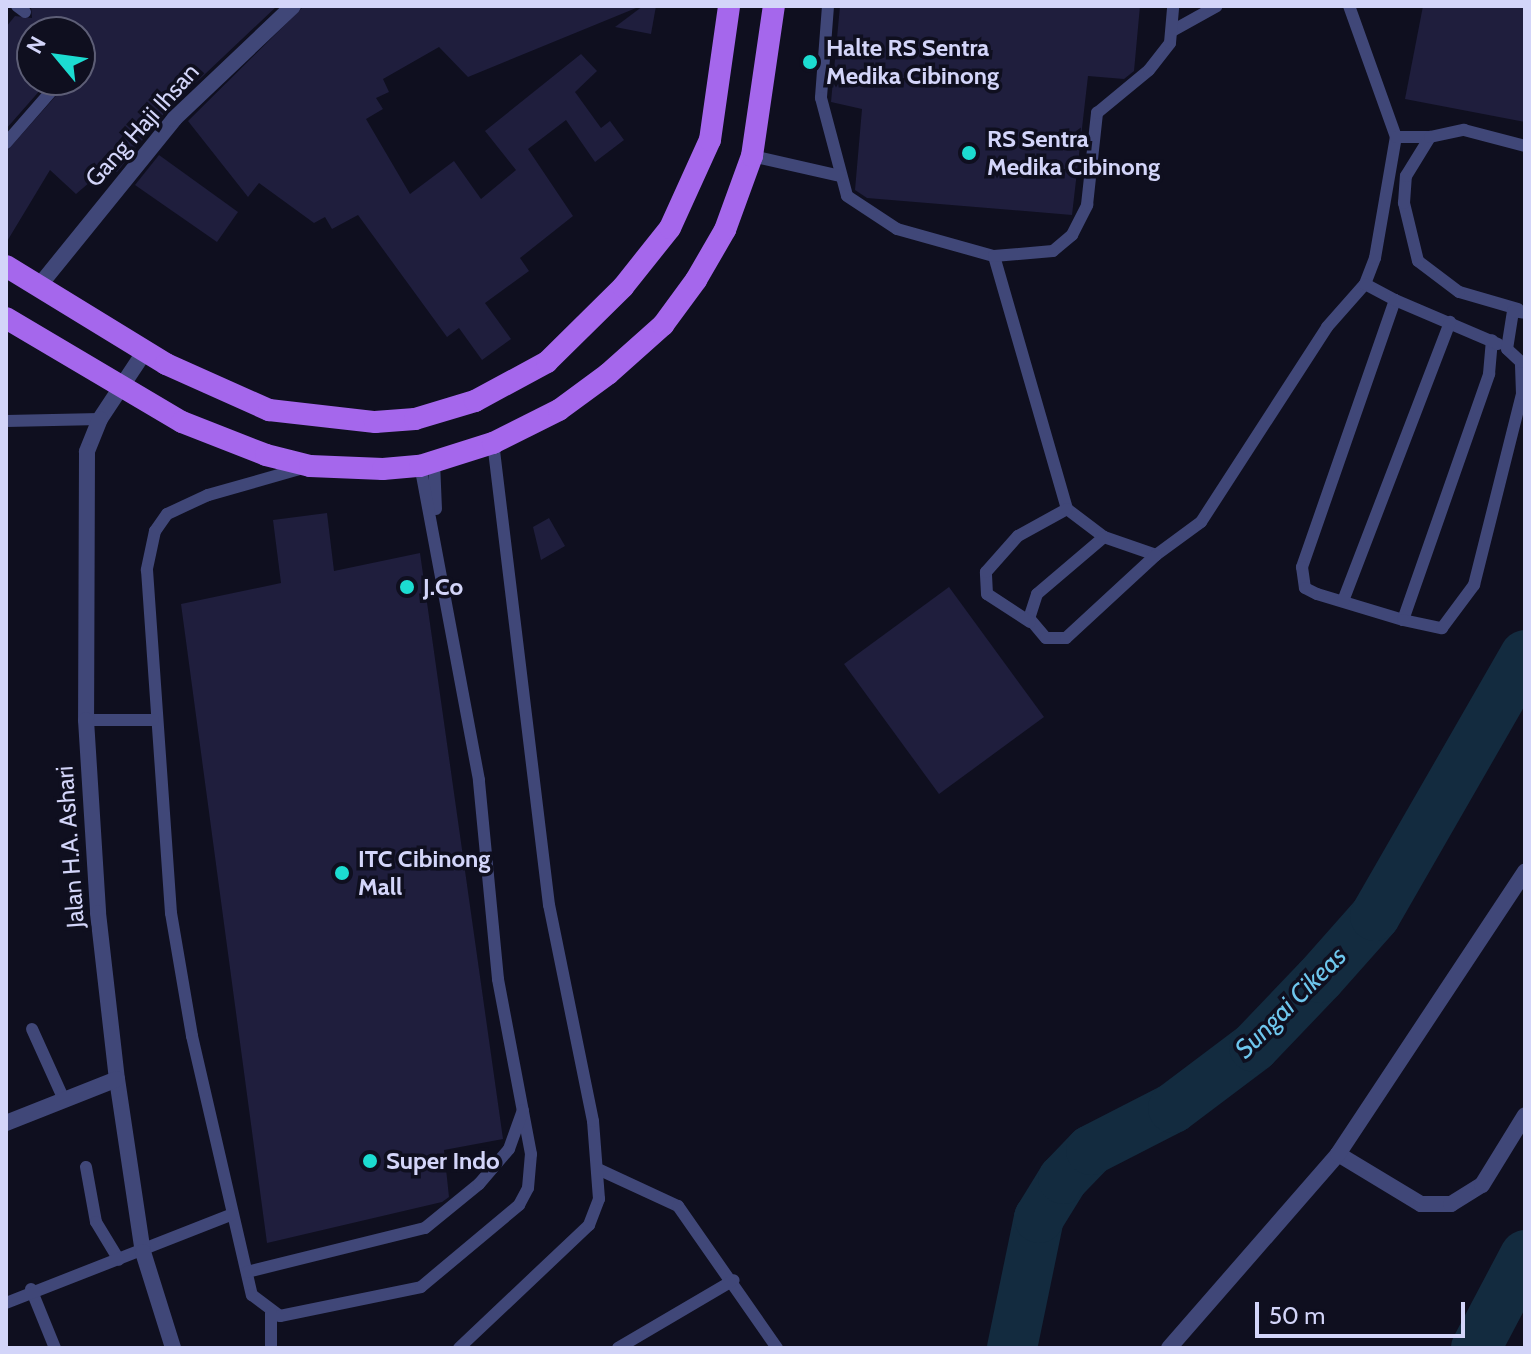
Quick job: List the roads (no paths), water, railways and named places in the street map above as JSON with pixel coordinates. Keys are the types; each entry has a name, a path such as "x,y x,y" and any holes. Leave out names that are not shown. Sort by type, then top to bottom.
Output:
{"main road":[{"path":"6,266 219,392 269,410 337,422 415,419 518,380 582,329 670,228 710,140 729,6"},
{"path":"6,318 122,390 232,443 310,466 427,464 493,443 559,410 663,325 725,230 752,156 774,6"}],"street":[{"name":"Gang Haji Ihsan","path":"39,286 174,119 293,6"},
{"name":"Jalan H.A. Ashari","path":"145,351 100,419 87,452 86,720 98,913 117,1079 143,1252 173,1348"},
{"path":"1169,1348 1338,1154 1525,871"},
{"path":"6,1123 117,1079"},
{"path":"1338,1154 1421,1204 1451,1204 1482,1185 1525,1115"}],"lane":[{"path":"828,6 821,98 847,196 875,218 994,256 1053,251 1072,235 1087,205 1097,113 1149,70 1172,31 1173,6"},
{"path":"1172,31 1217,6"},
{"path":"1067,509 1018,536 986,572 987,594 1060,641 1156,555 1201,522 1327,327 1365,284 1396,137 1349,6"},
{"path":"6,143 47,96"},
{"path":"1396,137 1430,137 1464,130 1525,146"},
{"path":"1430,137 1406,176 1409,236 1418,261 1459,292 1521,310 1507,349"},
{"path":"752,156 840,176"},
{"path":"994,256 1067,509 1104,537 1156,555"},
{"path":"1365,284 1395,300 1492,340 1521,362 1522,394 1474,585 1442,628 1403,620 1305,588 1302,567 1395,300"},
{"path":"1343,601 1450,322"},
{"path":"1403,620 1489,374 1492,340"},
{"path":"6,421 100,419"},
{"path":"459,1348 589,1225 599,1199 600,1170 549,905 493,443"},
{"path":"310,466 184,504 155,531 147,570 153,720 171,913 231,1215 252,1295 271,1313 299,1315 393,1296 440,1275 519,1205 528,1188 524,1106 498,979 479,780 427,464"},
{"path":"1030,622 1037,594 1104,537"},
{"path":"86,720 153,720"},
{"path":"32,1029 64,1100"},
{"path":"247,1272 425,1228 479,1184 509,1149 524,1106"},
{"path":"86,1167 96,1222 119,1260"},
{"path":"600,1170 678,1206 734,1280 777,1348"},
{"path":"6,1303 31,1289 143,1252 231,1215"},
{"path":"618,1348 734,1280"},
{"path":"31,1289 55,1348"},
{"path":"271,1313 271,1348"}],"waterway":[{"name":"Sungai Cikeas","path":"1012,1348 1039,1218 1063,1179 1091,1150 1173,1108 1254,1047 1375,916 1525,655"},
{"name":"Sungai Cikeas","path":"1476,1348 1525,1255"}],"place":[{"name":"Halte RS Sentra Medika Cibinong","path":"810,62"},
{"name":"RS Sentra Medika Cibinong","path":"969,153"},
{"name":"J.Co","path":"407,587"},
{"name":"ITC Cibinong Mall","path":"342,873"},
{"name":"Super Indo","path":"370,1161"}]}
